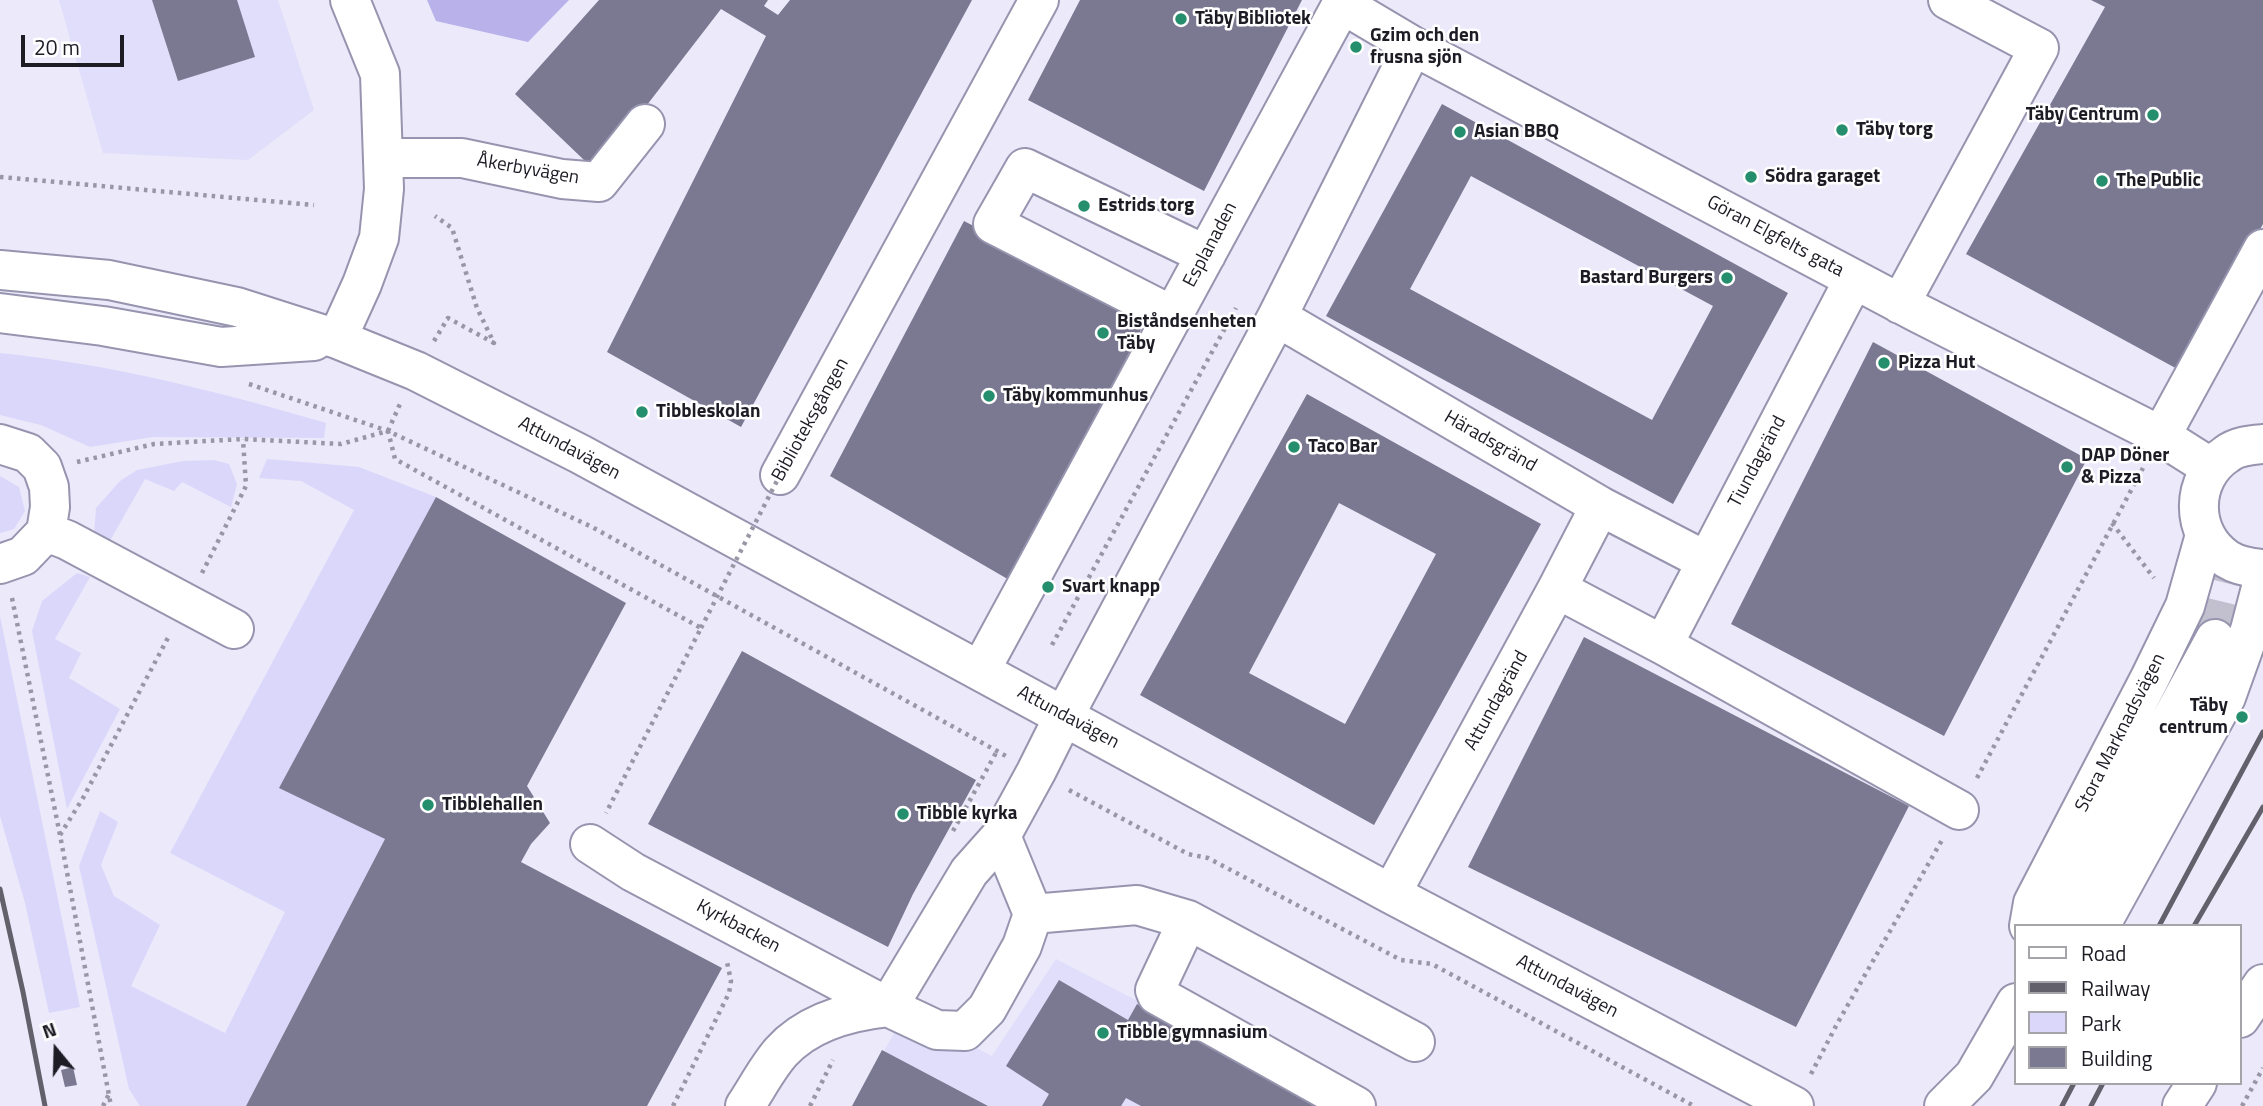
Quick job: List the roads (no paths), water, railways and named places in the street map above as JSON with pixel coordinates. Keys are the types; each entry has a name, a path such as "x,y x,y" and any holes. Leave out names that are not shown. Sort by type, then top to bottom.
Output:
{"street":[{"path":"337,339 379,238 384,188 380,74 350,0"},
{"name":"Biblioteksgången","path":"780,475 1039,0"},
{"path":"1900,303 2039,48 1948,0"},
{"name":"Göran Elgfelts gata","path":"1343,2 1413,46 1900,303 2161,436 2210,467"},
{"name":"Esplanaden","path":"980,671 1343,2"},
{"path":"746,1106 782,1051 810,1028 858,1010 888,1007 969,872 1001,836 1277,317 1413,46"},
{"name":"Åkerbyvägen","path":"383,158 461,158 562,179 599,182 645,124"},
{"path":"1173,316 993,224 1025,168 1206,255"},
{"path":"2161,436 2263,249"},
{"name":"Attundavägen","path":"0,270 108,280 237,307 337,339 416,371 580,454 1391,894 1794,1106"},
{"name":"Tiundagränd","path":"1663,645 1854,279"},
{"name":"Attundavägen","path":"0,313 103,326 221,347 337,339"},
{"name":"Häradsgränd","path":"1277,317 1600,506 1706,561"},
{"path":"2263,443 2228,452 2210,467 2200,491 2198,513 2205,536 2215,550 2246,567 2263,569"},
{"path":"0,444 28,453 42,467 50,487 46,532 23,556 6,580"},
{"name":"Attundagränd","path":"1391,894 1600,506"},
{"path":"46,532 67,540 234,629"},
{"name":"Stora Marknadsvägen","path":"2029,924 2033,903 2185,606 2205,536"},
{"path":"2101,924 2226,697 2250,629 2263,580"},
{"path":"1557,589 1959,810"},
{"name":"Stora Marknadsvägen","path":"2060,924 2215,639"},
{"path":"1001,836 1033,914 1138,905 1188,920 1415,1042"},
{"name":"Kyrkbacken","path":"590,844 633,872 888,1007 937,1030 965,1031 987,1009 1022,946 1033,914"},
{"path":"1188,920 1155,989 1157,995 1356,1106"},
{"path":"2242,1015 2263,984"},
{"path":"1944,1106 1974,1076 2014,1005"}],"tunnel":[{"path":"2215,639 2238,545"}],"railway":[{"path":"2160,924 2263,732"},
{"path":"2195,924 2263,807"},
{"path":"0,889 45,1106"},
{"path":"2062,1106 2073,1085"},
{"path":"2091,1106 2102,1085"}],"place":[{"name":"Täby Bibliotek","path":"1181,19"},
{"name":"Gzim och den frusna sjön","path":"1356,47"},
{"name":"Täby Centrum","path":"2153,115"},
{"name":"Täby torg","path":"1842,130"},
{"name":"Asian BBQ","path":"1460,132"},
{"name":"Södra garaget","path":"1751,177"},
{"name":"The Public","path":"2102,181"},
{"name":"Estrids torg","path":"1084,206"},
{"name":"Bastard Burgers","path":"1727,278"},
{"name":"Biståndsenheten Täby","path":"1103,333"},
{"name":"Pizza Hut","path":"1884,363"},
{"name":"Täby kommunhus","path":"989,396"},
{"name":"Tibbleskolan","path":"642,412"},
{"name":"Taco Bar","path":"1294,447"},
{"name":"DAP Döner & Pizza","path":"2067,467"},
{"name":"Svart knapp","path":"1048,587"},
{"name":"Täby centrum","path":"2242,717"},
{"name":"Tibblehallen","path":"428,805"},
{"name":"Tibble kyrka","path":"903,814"},
{"name":"Tibble gymnasium","path":"1103,1033"}]}
